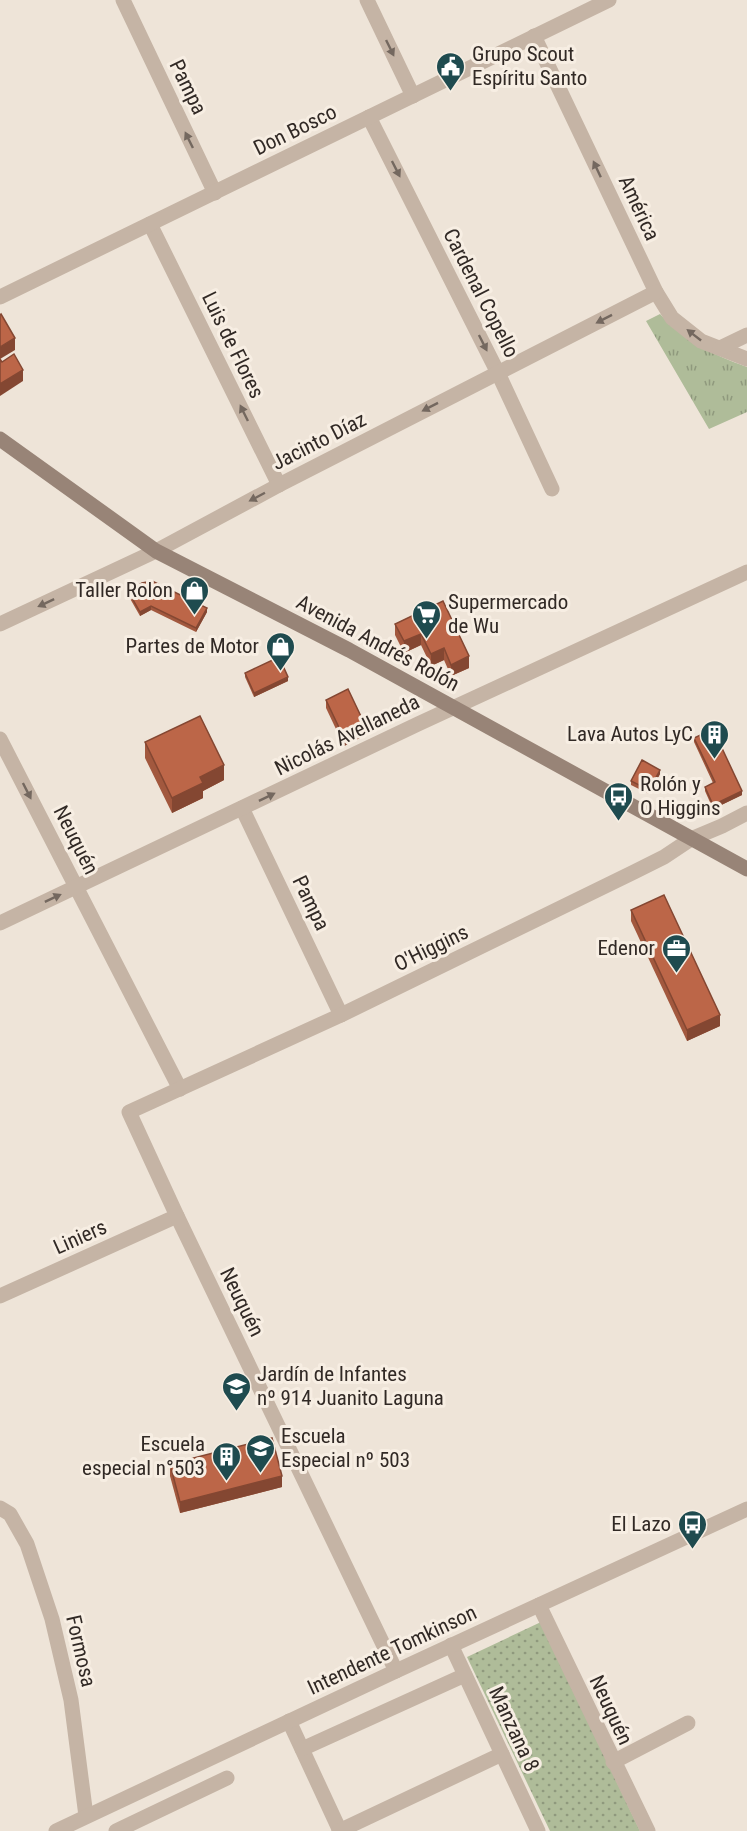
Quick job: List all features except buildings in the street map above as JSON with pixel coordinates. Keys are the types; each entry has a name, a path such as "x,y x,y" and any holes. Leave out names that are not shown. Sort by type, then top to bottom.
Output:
{"main road":[{"name":"Avenida Andrés Rolón","path":"0,439 156,551 349,650 747,869"}],"street":[{"name":"Pampa","path":"123,0 215,192"},
{"path":"367,0 413,96"},
{"name":"Don Bosco","path":"0,297 604,1"},
{"name":"América","path":"534,36 656,292 672,318 701,341 747,359"},
{"name":"Cardenal Copello","path":"369,117 498,373 552,489"},
{"name":"Luis de Flores","path":"150,224 279,485"},
{"name":"Jacinto Díaz","path":"0,624 156,551 279,485 656,292"},
{"path":"720,348 747,335"},
{"name":"Nicolás Avellaneda","path":"0,923 747,572"},
{"name":"Neuquén","path":"0,739 180,1089"},
{"name":"Pampa","path":"242,808 341,1015"},
{"name":"O'Higgins","path":"129,1112 341,1015 634,872 664,857 691,839 747,813"},
{"name":"Neuquén","path":"129,1112 396,1671"},
{"name":"Liniers","path":"0,1296 177,1216"},
{"name":"Formosa","path":"0,1508 9,1514 27,1544 52,1619 71,1700 86,1816"},
{"name":"Intendente Tomkinson","path":"62,1830 86,1816 747,1509"},
{"name":"Neuquén","path":"539,1605 648,1831"},
{"name":"Manzana 8","path":"451,1645 538,1831"},
{"path":"302,1749 465,1675"},
{"path":"289,1721 340,1831 502,1754"},
{"path":"613,1762 688,1723"},
{"path":"116,1831 227,1778"}],"green space":[{"path":"660,314 689,340 747,367 747,412 709,429 646,321"},
{"path":"541,1622 640,1831 550,1831 467,1657"}],"place":[{"name":"Grupo Scout Espíritu Santo","path":"451,92"},
{"name":"Taller Rolon","path":"194,616"},
{"name":"Supermercado de Wu","path":"427,640"},
{"name":"Partes de Motor","path":"280,672"},
{"name":"Lava Autos LyC","path":"714,760"},
{"name":"Rolón y O Higgins","path":"619,822"},
{"name":"Edenor","path":"676,974"},
{"name":"Jardín de Infantes nº 914 Juanito Laguna","path":"236,1412"},
{"name":"Escuela Especial nº 503","path":"260,1474"},
{"name":"Escuela especial n°503","path":"226,1482"},
{"name":"El Lazo","path":"692,1550"}]}
